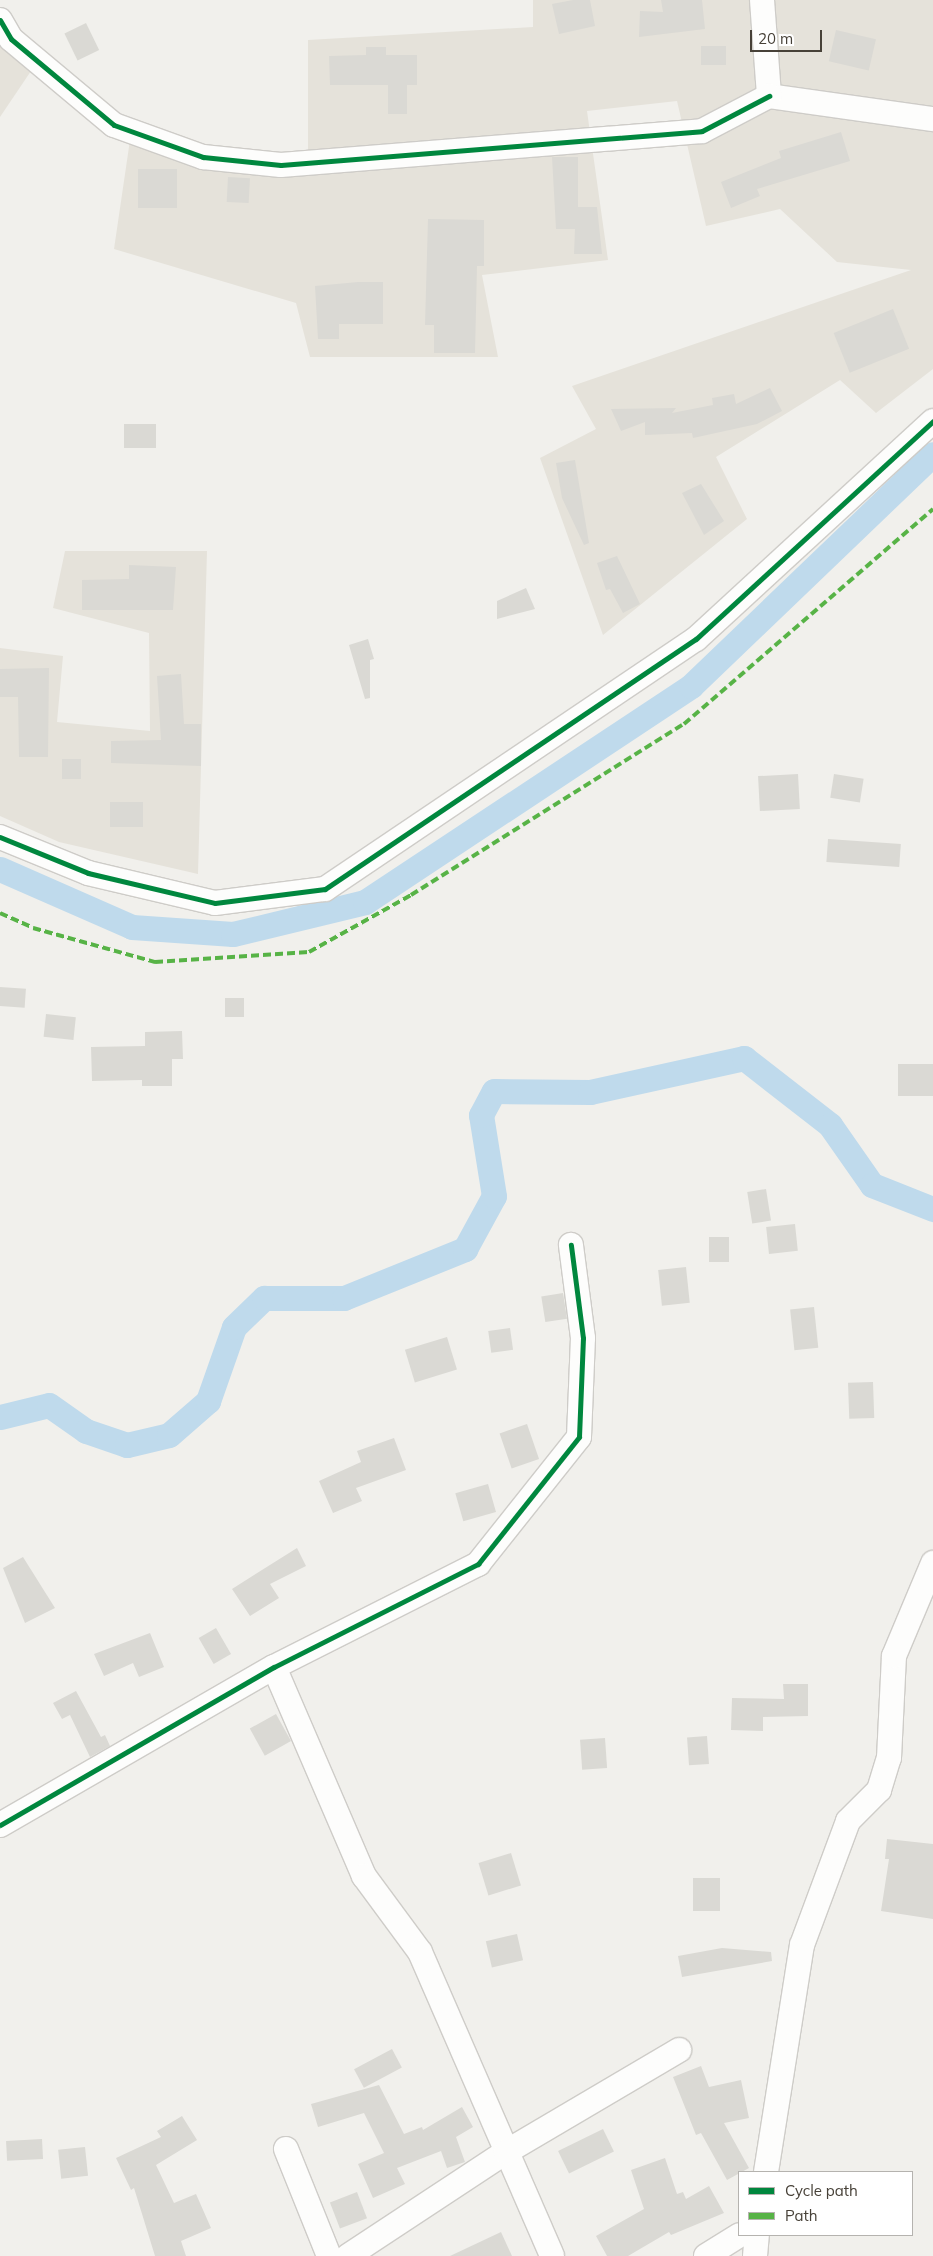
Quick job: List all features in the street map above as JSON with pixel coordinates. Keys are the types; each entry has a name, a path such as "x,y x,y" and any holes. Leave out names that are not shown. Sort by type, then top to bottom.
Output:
{"street":[{"path":"762,0 769,96"},
{"path":"0,20 11,39 114,125 203,157 280,166 702,131 769,96 933,119"},
{"path":"0,837 88,873 216,903 325,889 696,640 933,421"},
{"path":"0,1825 274,1667 478,1564 579,1437 583,1338 570,1245"},
{"path":"766,2171 802,1945 848,1821 879,1790 889,1758 894,1656 933,1563"},
{"path":"274,1667 364,1876 420,1952 552,2256"},
{"path":"348,2256 506,2152 679,2050"},
{"path":"286,2149 330,2256"},
{"path":"706,2256 738,2235"},
{"path":"755,2256 757,2236"}],"shaded area":[{"path":"533,0 933,0 933,369 876,413 840,380 716,457 747,519 603,635 540,458 596,429 572,386 911,270 837,262 780,209 706,226 677,101 587,111 608,260 482,275 498,357 310,357 296,303 114,249 130,140 308,166 308,40 533,27"},
{"path":"0,11 31,71 0,117"},
{"path":"65,551 207,551 198,874 59,842 0,816 0,648 63,656 57,722 150,731 149,633 53,608"}],"building":[{"path":"573,0 590,0 595,26 559,34 552,4"},
{"path":"661,0 702,0 705,29 639,37 640,11 663,12"},
{"path":"86,23 99,50 78,60 64,34"},
{"path":"836,30 876,39 869,70 829,61"},
{"path":"701,46 726,46 726,65 701,65"},
{"path":"366,47 386,47 386,55 417,55 417,85 407,85 407,114 388,114 388,85 330,85 329,56 366,55"},
{"path":"841,132 850,161 757,189 760,196 731,208 721,182 781,158 779,151"},
{"path":"552,157 578,157 578,207 597,207 602,254 574,254 575,229 556,229"},
{"path":"138,169 177,169 177,208 138,208"},
{"path":"228,177 250,178 249,203 227,202"},
{"path":"428,219 484,220 484,266 477,266 475,353 434,353 434,325 425,325"},
{"path":"383,282 383,324 339,324 339,339 318,339 315,286"},
{"path":"893,309 909,349 850,373 834,333"},
{"path":"770,388 782,411 757,424 693,438 692,433 645,435 645,422 621,431 611,409 676,408 672,413 713,405 712,398 734,394 736,404"},
{"path":"124,424 156,424 156,448 124,448"},
{"path":"575,460 589,543 584,545 562,498 556,463"},
{"path":"701,484 724,521 704,535 682,493"},
{"path":"617,556 640,604 623,613 610,589 606,590 597,563"},
{"path":"129,565 176,567 173,610 82,610 82,580 129,579"},
{"path":"526,588 535,609 497,619 497,601"},
{"path":"368,639 374,659 370,660 370,698 365,699 349,645"},
{"path":"49,668 48,757 19,757 18,697 0,697 0,669"},
{"path":"181,674 184,724 201,724 201,766 111,763 111,741 161,740 157,676"},
{"path":"62,759 81,759 81,779 62,779"},
{"path":"798,774 800,809 760,811 758,776"},
{"path":"834,774 864,779 860,802 830,798"},
{"path":"110,802 143,802 143,827 110,827"},
{"path":"828,839 901,844 899,867 826,862"},
{"path":"0,987 26,989 25,1008 0,1006"},
{"path":"225,998 244,998 244,1017 225,1017"},
{"path":"46,1014 76,1017 73,1040 44,1037"},
{"path":"182,1031 183,1059 172,1059 172,1086 142,1086 142,1080 92,1081 91,1047 145,1046 145,1032"},
{"path":"898,1064 933,1064 933,1096 898,1096"},
{"path":"766,1189 771,1221 752,1224 747,1192"},
{"path":"795,1224 798,1251 769,1254 766,1227"},
{"path":"709,1237 729,1237 729,1262 709,1262"},
{"path":"686,1267 690,1303 662,1306 658,1270"},
{"path":"563,1293 567,1319 545,1322 541,1296"},
{"path":"814,1307 818,1348 794,1350 790,1310"},
{"path":"510,1328 513,1350 491,1353 488,1331"},
{"path":"447,1337 457,1370 415,1382 405,1350"},
{"path":"873,1382 874,1418 849,1419 848,1383"},
{"path":"527,1424 539,1459 512,1468 500,1433"},
{"path":"394,1438 406,1470 356,1488 362,1501 333,1513 319,1481 361,1462 357,1451"},
{"path":"488,1484 496,1512 463,1521 455,1493"},
{"path":"297,1548 306,1566 270,1584 279,1598 250,1616 232,1589"},
{"path":"23,1557 55,1608 25,1623 3,1568"},
{"path":"216,1628 231,1654 214,1664 199,1638"},
{"path":"150,1633 164,1667 139,1677 133,1663 104,1676 94,1654"},
{"path":"783,1684 808,1684 808,1716 763,1717 763,1731 731,1730 732,1698 784,1699"},
{"path":"76,1691 101,1737 105,1735 110,1746 90,1757 70,1715 62,1719 53,1703"},
{"path":"276,1714 291,1741 265,1756 250,1729"},
{"path":"707,1736 709,1764 689,1765 687,1737"},
{"path":"605,1738 607,1768 582,1770 580,1740"},
{"path":"887,1839 933,1844 933,1919 881,1911 889,1859 885,1859"},
{"path":"511,1853 521,1886 488,1895 478,1863"},
{"path":"693,1878 720,1878 720,1911 693,1911"},
{"path":"517,1934 523,1960 492,1968 486,1941"},
{"path":"722,1948 771,1952 772,1961 682,1977 678,1956"},
{"path":"392,2049 402,2068 364,2088 354,2069"},
{"path":"701,2066 709,2087 741,2080 749,2118 724,2123 749,2168 738,2171 738,2174 727,2180 701,2133 696,2135 673,2077"},
{"path":"379,2085 404,2134 422,2127 423,2130 462,2107 473,2127 456,2137 465,2162 447,2168 441,2151 397,2168 405,2184 373,2198 358,2164 384,2153 364,2113 318,2127 311,2104"},
{"path":"182,2116 197,2140 156,2165 174,2203 196,2194 211,2228 181,2241 186,2256 155,2256 134,2188 131,2190 116,2158 161,2137 157,2131"},
{"path":"603,2129 614,2151 569,2173 558,2151"},
{"path":"42,2139 43,2159 7,2161 6,2141"},
{"path":"85,2147 88,2176 61,2179 58,2150"},
{"path":"665,2158 677,2194 683,2192 686,2199 709,2186 724,2213 671,2235 669,2232 628,2256 607,2256 596,2236 644,2209 631,2170"},
{"path":"357,2192 367,2218 340,2229 330,2202"},
{"path":"501,2232 512,2256 450,2256"}],"waterway":[{"path":"0,869 132,927 233,934 365,902 691,686 933,454"},
{"path":"0,1417 49,1405 86,1431 127,1445 169,1435 208,1401 234,1327 264,1298 344,1298 465,1249 494,1196 481,1115 494,1091 590,1092 744,1058 830,1125 872,1185 933,1209"}],"marked path":[{"path":"0,913 33,928 155,962 309,952 411,895 684,724 933,509"}],"cycle path":[{"path":"0,20 11,39 114,125 203,157 281,165 702,131 769,96"},
{"path":"0,837 88,873 215,903 325,889 696,639 933,421"},
{"path":"0,1825 274,1667 478,1564 579,1437 583,1338 571,1245"}]}
